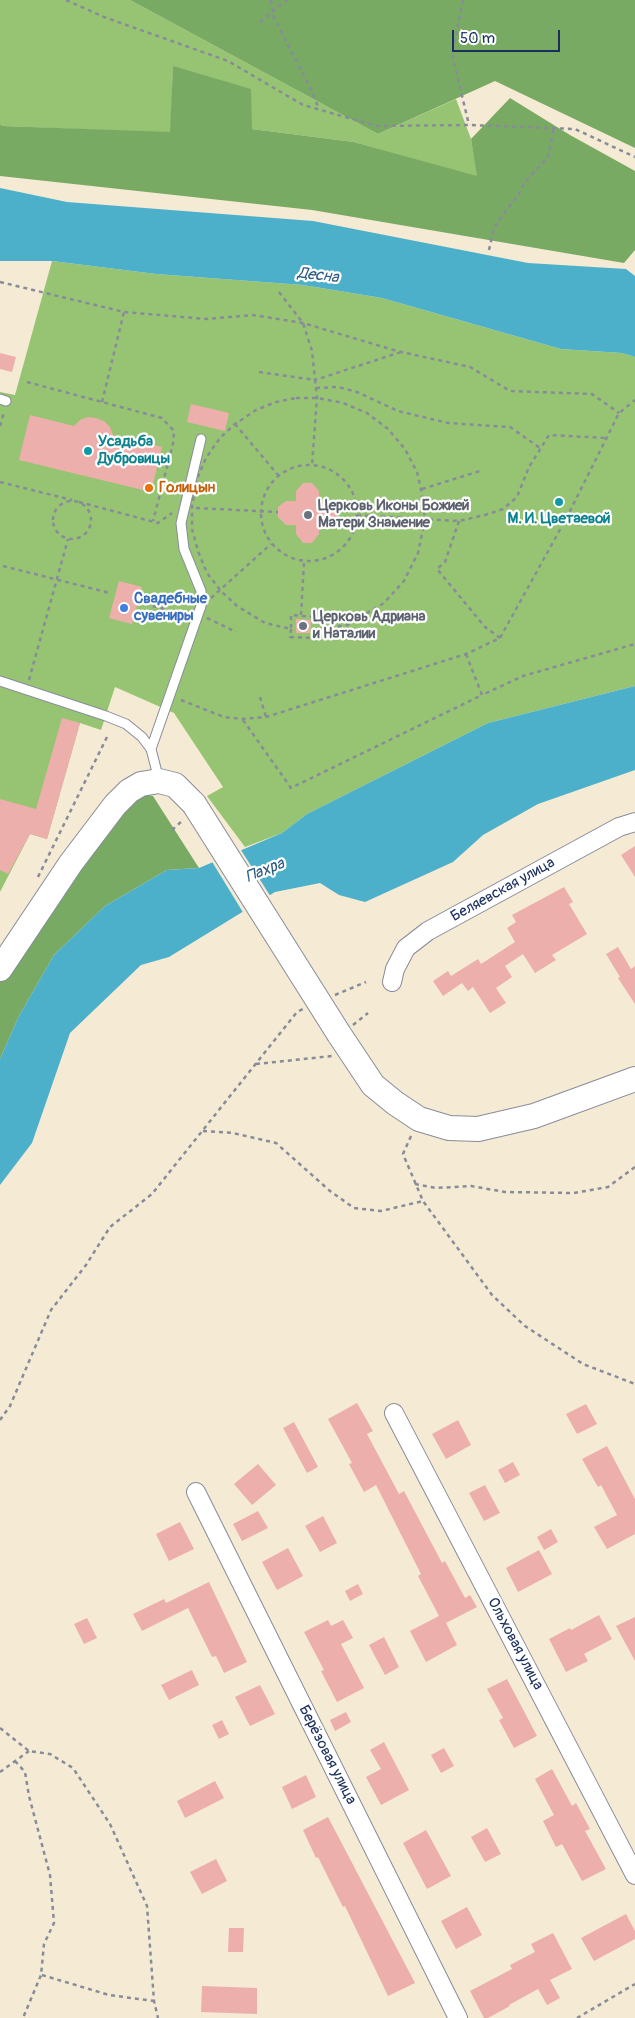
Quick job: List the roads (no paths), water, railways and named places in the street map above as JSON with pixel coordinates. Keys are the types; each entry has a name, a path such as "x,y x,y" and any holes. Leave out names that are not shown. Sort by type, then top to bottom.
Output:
{"main road":[{"path":"0,969 71,863 116,805 129,791 141,784 159,781 175,785 189,812 373,1085 419,1119 449,1128 478,1129 534,1116 635,1079"}],"street":[{"name":"Беляевская улица","path":"392,982 395,969 406,948 428,931 619,827 635,822"},
{"name":"Ольховая улица","path":"394,1413 635,1874"},
{"name":"Берёзовая улица","path":"196,1492 458,2018"}],"lane":[{"path":"151,750 201,606 201,591 184,548 181,523 201,439"},
{"path":"0,681 26,688 126,724 142,736 151,750 159,781"}],"water":[{"name":"Десна","path":"0,188 67,202 313,221 528,263 626,269 635,276 635,357 622,353 561,349 382,298 303,285 156,274 52,261 0,261"},
{"name":"Пахра","path":"635,686 635,770 538,804 483,835 453,862 365,902 339,895 320,883 275,892 169,957 141,965 70,1033 32,1143 0,1185 0,1059 19,1016 54,955 105,906 167,870 199,868 282,833 307,814 488,723"}],"place":[{"name":"Усадьба Дубровицы","path":"88,451"},
{"name":"Голицын","path":"149,488"},
{"name":"М. И. Цветаевой","path":"559,502"},
{"name":"Церковь Иконы Божией Матери Знамение","path":"308,515"},
{"name":"Свадебные сувениры","path":"124,608"},
{"name":"Церковь Адриана и Наталии","path":"303,626"}]}
